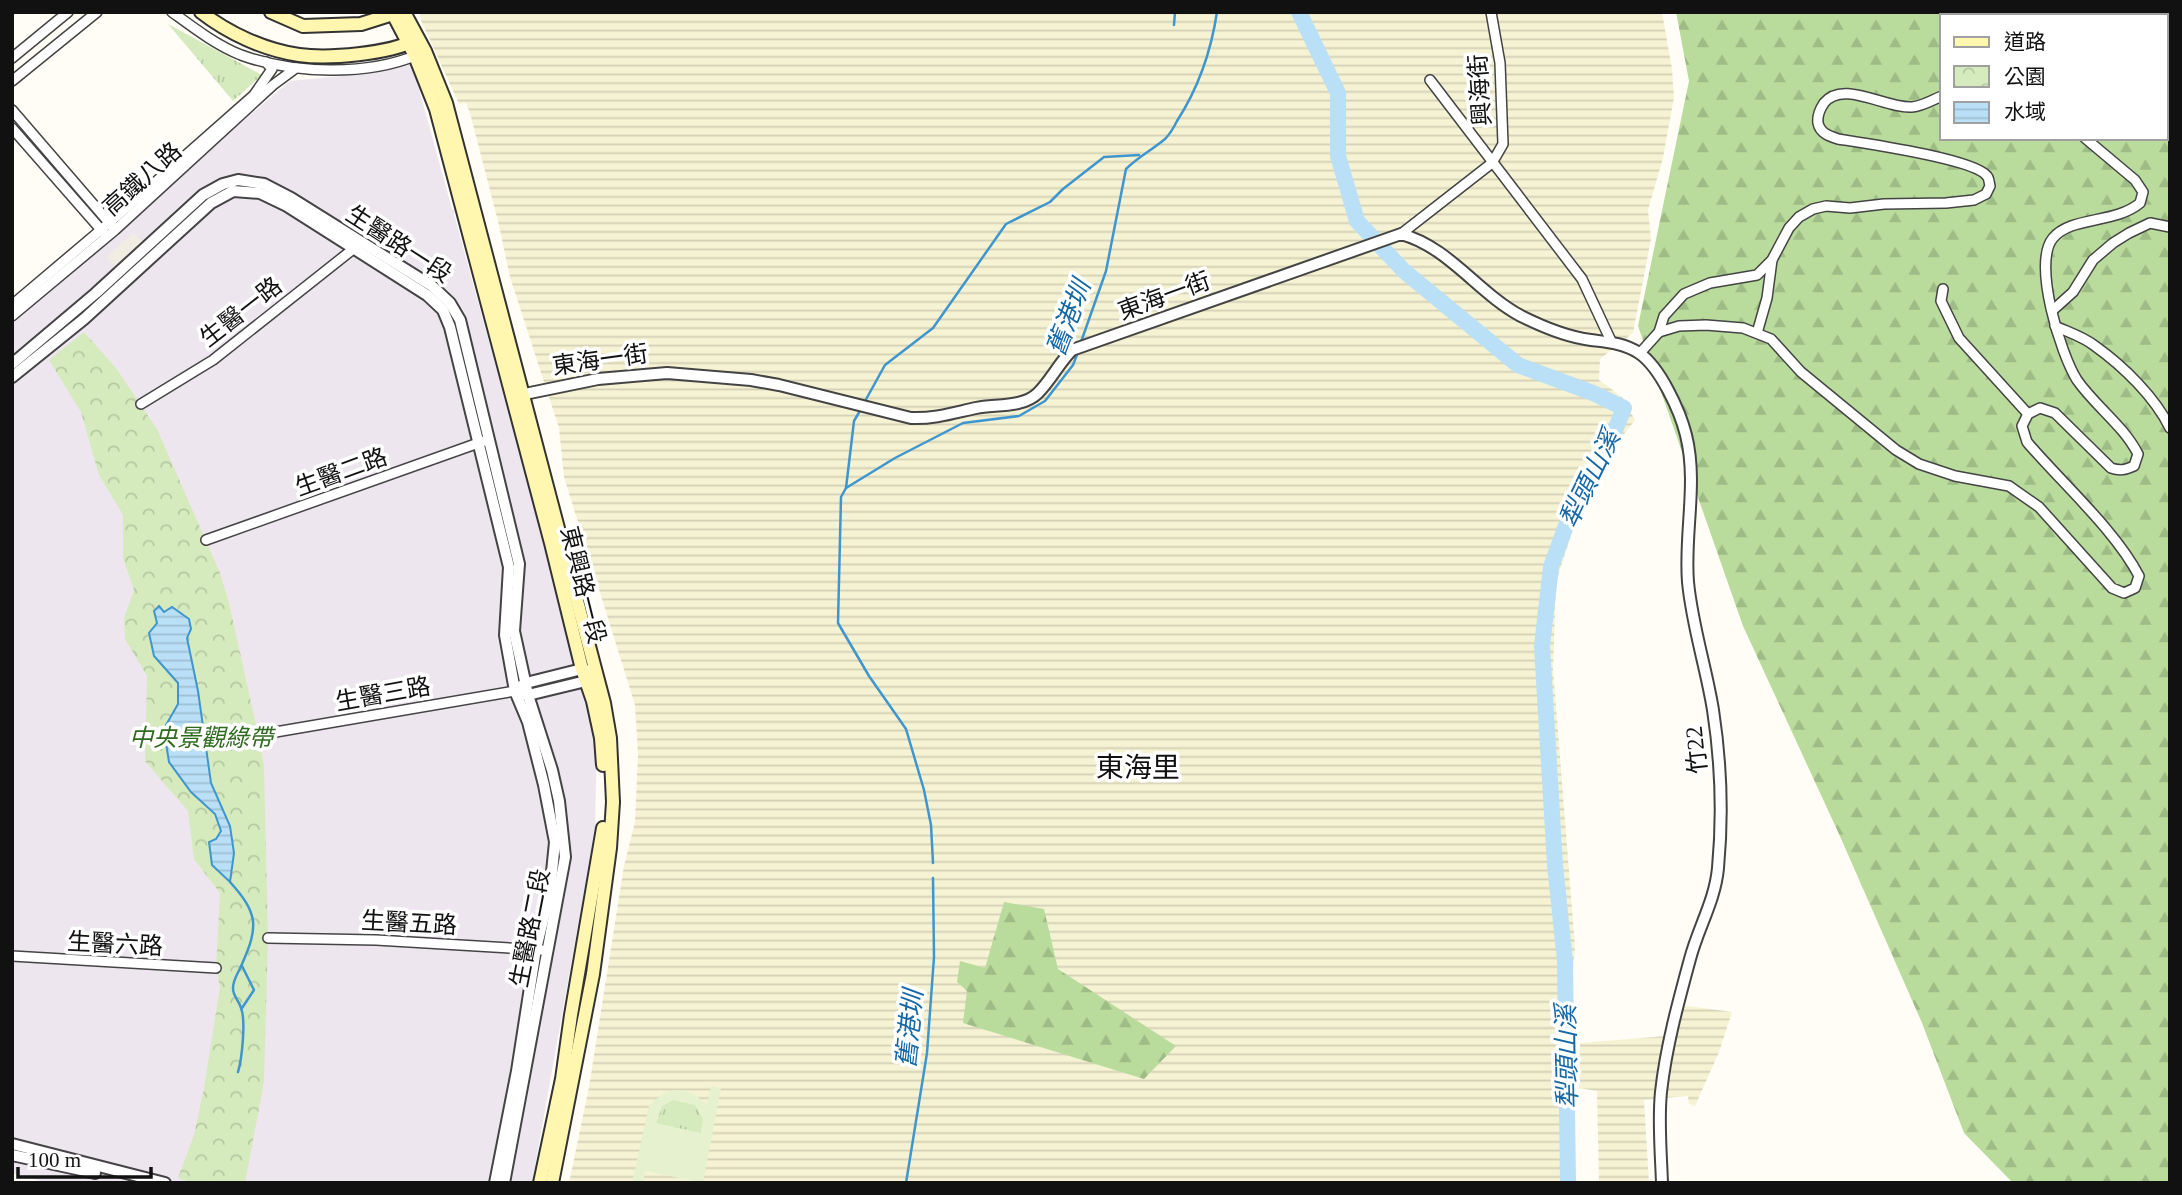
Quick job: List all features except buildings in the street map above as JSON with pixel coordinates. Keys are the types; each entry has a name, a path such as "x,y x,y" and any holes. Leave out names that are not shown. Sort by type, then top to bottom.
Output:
{"main road":[{"path":"201,12 221,28 299,55 366,54 414,41"},
{"path":"271,12 303,26 360,24 397,13"},
{"name":"東興路一段","path":"397,13 420,54 518,395 588,674 601,738 606,796 604,822 570,1015 562,1079 540,1183"},
{"name":"東興路一段","path":"552,1183 593,974 610,848 613,802 610,738 604,703 588,674"}],"street":[{"path":"12,58 68,12"},
{"path":"12,81 97,12"},
{"path":"172,12 211,40 240,54 296,68 368,69 420,54"},
{"name":"興海街","path":"1491,12 1500,63 1503,144 1492,163"},
{"name":"高鐵八路","path":"12,304 108,230 254,95 272,69 266,62"},
{"name":"高鐵八路","path":"12,316 273,85 296,68"},
{"path":"1430,80 1582,279 1611,341"},
{"path":"1640,353 1659,332 1664,316 1684,294 1710,283 1757,275 1772,260 1789,228 1799,217 1813,209 1826,206 1850,208 1884,204 1946,203 1974,200 1986,194 1990,186 1987,176 1979,170 1931,155 1838,139 1825,134 1817,119 1826,100 1844,92 1901,107 1923,105 1940,97"},
{"path":"12,110 108,230"},
{"path":"12,128 108,230"},
{"path":"1659,332 1679,326 1706,325 1743,328 1771,339 1801,372 1896,450 1919,464 1955,476 2009,486 2039,507 2112,588 2124,593 2135,588 2140,576 2134,566 2100,523 2027,442 2022,426 2028,414 2040,408 2054,413 2111,468 2120,470 2134,466 2138,454 2131,441 2078,382 2065,360 2045,274 2046,256 2051,240 2059,232 2076,225 2120,216 2140,203 2143,192 2135,180 2087,140"},
{"path":"1401,234 1492,163"},
{"name":"生醫路一段","path":"12,377 84,319 203,195 223,184 238,180 264,184 291,198 356,246 432,286 450,303 460,320 509,567 505,635 515,691"},
{"path":"2053,310 2073,292 2093,260 2113,243 2150,223 2170,228"},
{"name":"東海一街","path":"518,395 598,379 667,373 751,380 911,418 931,419 1029,400 1038,393 1072,350 1401,234"},
{"name":"竹22","path":"1401,234 1429,244 1482,289 1520,316 1557,332 1590,340 1611,341 1640,353 1658,374 1679,410 1687,439 1690,474 1688,579 1713,710 1720,770 1721,837 1713,896 1693,946 1669,1037 1661,1095 1662,1183"},
{"name":"生醫一路","path":"141,404 213,360 356,246"},
{"path":"1757,333 1768,298 1772,260"},
{"name":"生醫路一段","path":"12,364 132,268"},
{"path":"1943,289 1941,301 1959,338 2028,414"},
{"path":"2055,326 2094,345 2126,373 2163,414 2170,428"},
{"name":"生醫路一段","path":"484,441 519,564 514,631 526,683"},
{"name":"生醫二路","path":"205,540 484,441"},
{"path":"515,691 526,683 588,674"},
{"path":"515,691 528,695 588,674"},
{"name":"生醫路二段","path":"495,1183 541,950 565,857 552,770 526,683"},
{"name":"生醫路二段","path":"504,1183 555,858 555,842 544,785 531,733 515,691"},
{"name":"生醫三路","path":"258,735 515,691"},
{"name":"生醫五路","path":"268,938 376,940 541,950"},
{"name":"生醫六路","path":"12,956 216,968"},
{"path":"12,1144 165,1183"},
{"path":"12,1155 140,1183"}],"shaded area":[{"path":"420,12 1662,12 1674,97 1663,158 1648,210 1651,239 1633,333 1600,359 1599,380 1622,397 1635,420 1617,443 1603,471 1584,496 1556,582 1553,669 1575,947 1561,1110 1562,1183 569,1183 589,1087 624,866 635,822 638,754 635,705 564,477 559,428 510,277 470,113 466,103 459,104 420,18"},
{"path":"411,60 452,209 455,211 597,737 595,830 532,1183 48,1183 12,1173 12,317 290,81 361,74"},
{"path":"133,233 147,246 120,272 107,257"},
{"path":"1674,1004 1732,1012 1719,1052 1695,1106 1689,1104 1688,1096 1644,1100 1649,1183 1599,1183 1597,1091 1579,1088 1580,1043 1666,1036"}],"green space":[{"path":"1676,12 2170,12 2170,1183 2013,1183 1964,1133 1922,1023 1743,626 1638,326 1689,81"},
{"path":"168,24 262,75 233,101"},
{"name":"中央景觀綠帶","path":"84,332 116,368 157,429 220,573 229,603 264,766 268,938 264,1082 245,1183 194,1183 178,1178 194,1135 220,987 216,968 220,893 194,859 188,811 145,761 147,676 125,639 124,618 134,590 123,558 123,515 99,475 81,412 49,360"},
{"path":"1004,902 1044,909 1058,969 1176,1046 1144,1079 963,1023 967,991 957,982 960,961 985,968"},
{"path":"711,1086 721,1088 703,1183 690,1183 690,1180 645,1171 643,1183 632,1183 649,1106 664,1094 678,1090 700,1098 707,1105","holes":["673,1100 695,1105 703,1119 701,1133 656,1123 662,1106"]},
{"path":"673,1100 695,1104 703,1119 701,1134 656,1123 662,1106"}],"water":[{"path":"159,606 164,612 172,607 189,619 191,629 187,638 198,691 211,783 230,826 234,853 230,882 212,865 209,842 216,839 221,831 215,814 191,792 169,762 166,725 178,704 178,683 154,656 149,633 157,623 154,611"}],"waterway":[{"path":"1174,25 1175,12"},
{"name":"舊港圳","path":"1081,342 1106,271 1126,169 1165,139 1185,108 1203,69 1217,12"},
{"name":"犁頭山溪","path":"1299,12 1338,93 1338,156 1357,221 1404,271 1518,365 1593,393 1624,408 1603,460 1576,498 1551,567 1542,646 1555,865 1565,961 1568,1183"},
{"name":"舊港圳","path":"864,403 885,365 933,328 1006,224 1050,202 1104,157 1139,155"},
{"name":"舊港圳","path":"933,863 931,825 924,790 906,729 869,676 838,623 841,497 846,488 895,458 963,423 1019,416 1045,401 1073,365 1078,352"},
{"name":"舊港圳","path":"846,488 854,421 861,409"},
{"name":"舊港圳","path":"906,1183 927,1053 934,957 933,878"},
{"path":"230,882 246,903 253,920 248,951 233,985 243,1021 238,1072"},
{"path":"242,966 254,990 242,1008"}],"district":[{"name":"東海里","path":"1138,767"}]}
